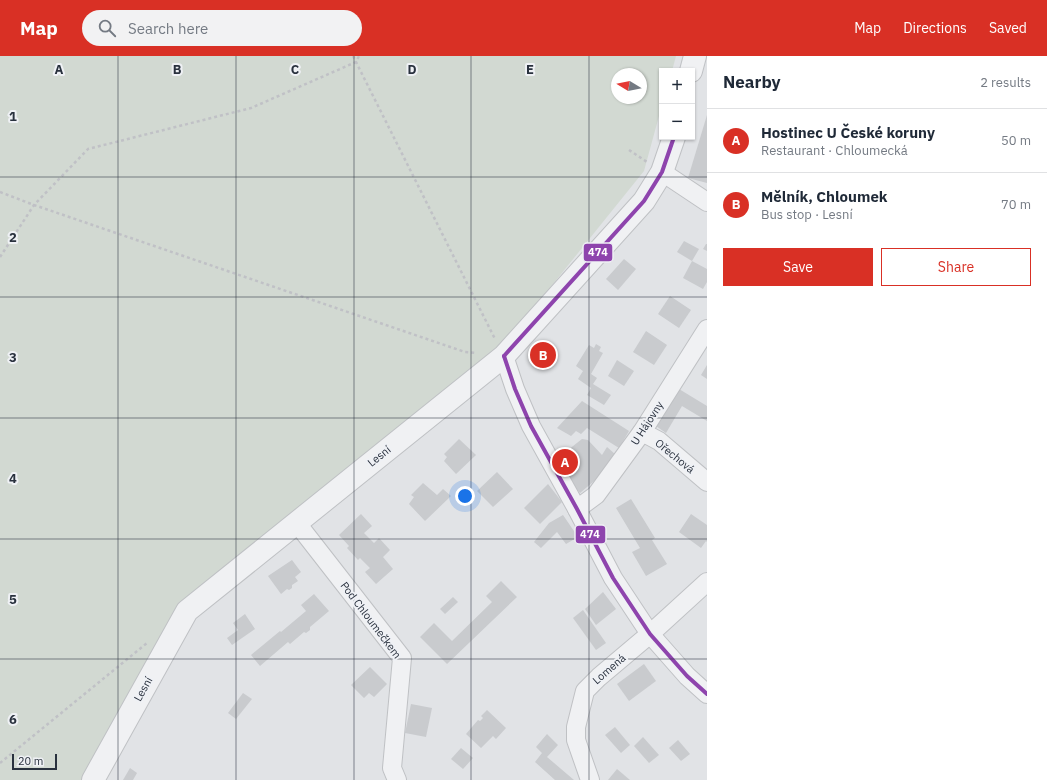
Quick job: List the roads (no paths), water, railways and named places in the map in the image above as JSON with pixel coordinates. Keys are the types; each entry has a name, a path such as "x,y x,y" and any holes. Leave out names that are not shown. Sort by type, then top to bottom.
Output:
{"street":[{"path":"692,68 695,56"},
{"name":"Lesní","path":"93,780 187,611 504,356 644,201 662,172 673,140"},
{"path":"662,172 707,202"},
{"name":"U Hájovny","path":"577,508 596,495 642,432 707,329"},
{"path":"504,356 531,426 577,508 613,578 650,634 687,676 707,694"},
{"name":"Ořechová","path":"642,432 659,441 707,482"},
{"name":"Pod Chloumečkem","path":"296,522 402,658 392,768 397,780"},
{"name":"Lomená","path":"590,780 576,740 576,727 586,691 598,677 650,634 707,582"}],"place":[{"name":"Mělník, Chloumek","path":"543,355"},
{"name":"Hostinec U České koruny","path":"565,462"}]}
